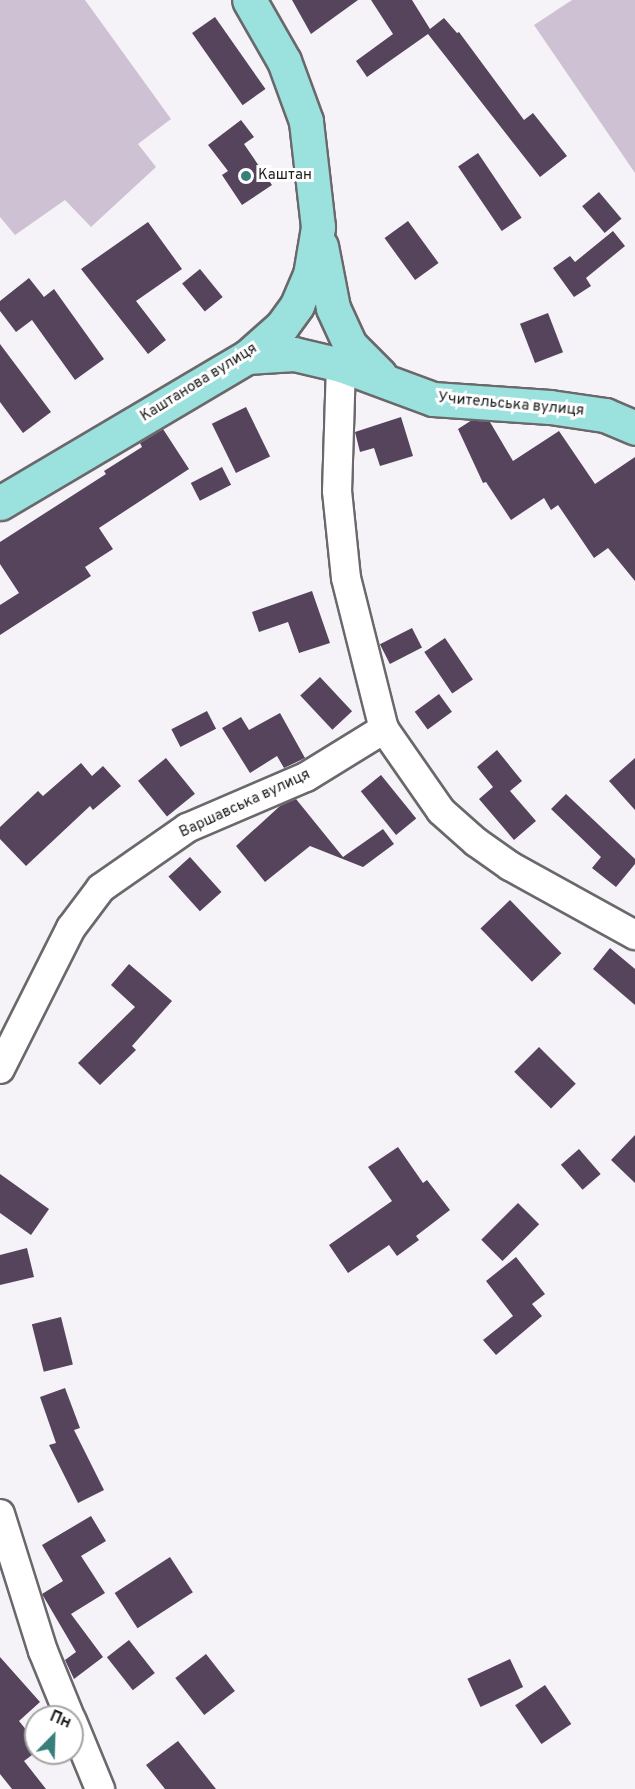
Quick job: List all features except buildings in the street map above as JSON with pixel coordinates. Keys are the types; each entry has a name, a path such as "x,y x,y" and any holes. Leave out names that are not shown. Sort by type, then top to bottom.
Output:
{"main road":[{"name":"Каштанова вулиця","path":"0,503 246,357 282,326 297,305 310,275 318,227 306,122 284,61 249,0"},
{"path":"318,227 333,308 350,345 385,381"},
{"name":"Учительська вулиця","path":"246,357 294,354 341,365 433,399 550,407 594,413 605,415 635,428"}],"street":[{"path":"341,365 337,491 346,578 384,729 441,811 476,842 510,866 635,935"},
{"name":"Варшавська вулиця","path":"0,1069 71,928 101,888 187,828 306,777 384,729"},
{"path":"0,1514 43,1651 65,1705"},
{"path":"84,1750 100,1789"}],"shaded area":[{"path":"0,0 85,0 171,119 138,144 156,167 91,227 65,200 15,235 0,217"},
{"path":"572,0 635,0 635,173 534,25"}],"place":[{"name":"Каштан","path":"246,176"}]}
